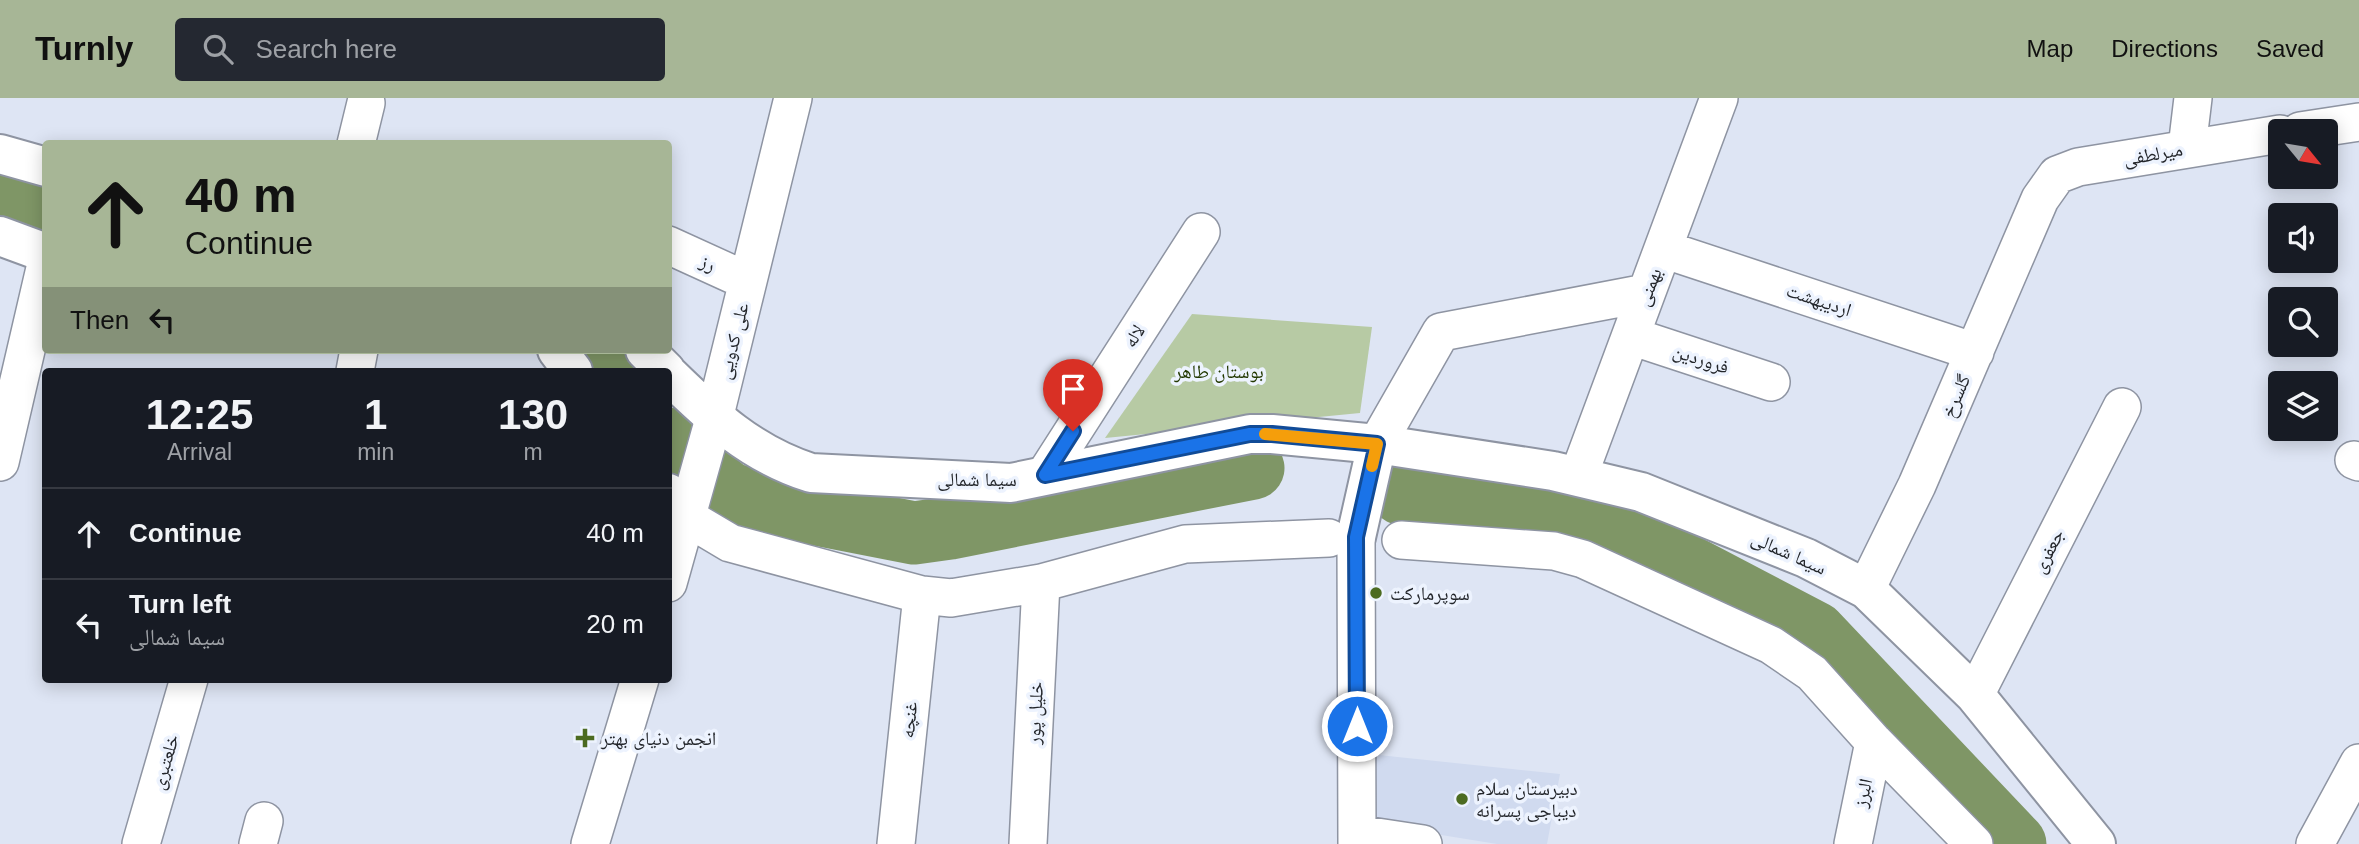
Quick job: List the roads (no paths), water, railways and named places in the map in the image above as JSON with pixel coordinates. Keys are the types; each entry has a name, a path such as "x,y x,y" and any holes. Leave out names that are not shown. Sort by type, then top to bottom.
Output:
{"street":[{"name":"علی کدویی","path":"672,552 678,506 714,419 793,98"},
{"name":"بهمنی","path":"1578,477 1719,98"},
{"path":"2187,148 2193,98"},
{"path":"357,140 366,103"},
{"path":"2338,125 2359,122"},
{"name":"میرلطفی","path":"2040,199 2057,175 2078,167 2268,136"},
{"path":"0,154 42,166"},
{"name":"گلسرخ","path":"1866,589 1917,485 2040,199"},
{"name":"لاله","path":"1045,475 1201,232"},
{"path":"0,236 42,252"},
{"name":"رز","path":"672,247 747,281"},
{"name":"اردیبهشت","path":"1663,249 1975,352"},
{"path":"0,462 42,281"},
{"path":"1423,844 1357,839 1343,538 1377,444 1441,332 1646,293"},
{"name":"فروردین","path":"1631,336 1771,382"},
{"path":"560,354 571,368"},
{"name":"سیما شمالی","path":"649,354 663,368"},
{"name":"سیما شمالی","path":"672,377 714,419 782,464 811,473 1012,483 1250,434 1272,434 1377,444 1553,471 1641,492 1806,558 1866,589 1975,695 2096,844"},
{"name":"جعفری","path":"1975,695 2122,407"},
{"path":"678,506 730,543 922,595 951,598 1041,583 1185,544 1343,538"},
{"path":"1401,540 1554,551 1583,559 1771,645 1812,673 1874,742 1974,844"},
{"name":"خلیل‌ پور","path":"1028,844 1041,583"},
{"name":"غنچه","path":"896,844 922,595"},
{"name":"خلعتبری","path":"141,844 188,683"},
{"path":"590,844 639,683"},
{"name":"البرز","path":"1853,844 1874,742"},
{"path":"2315,844 2359,763"}],"waterway":[{"path":"0,195 42,210"},
{"path":"595,354 607,368"},
{"path":"672,443 728,493 760,503 914,533 1253,468"},
{"path":"1402,494 1590,515 1815,633 2015,844"}],"place":[{"name":"سوپرمارکت","path":"1376,593"},
{"name":"انجمن دنیای بهتر","path":"585,738"},
{"name":"دبیرستان سلام دیباجی پسرانه","path":"1462,799"}],"park label":[{"name":"بوستان طاهر","path":"1219,371"}]}
